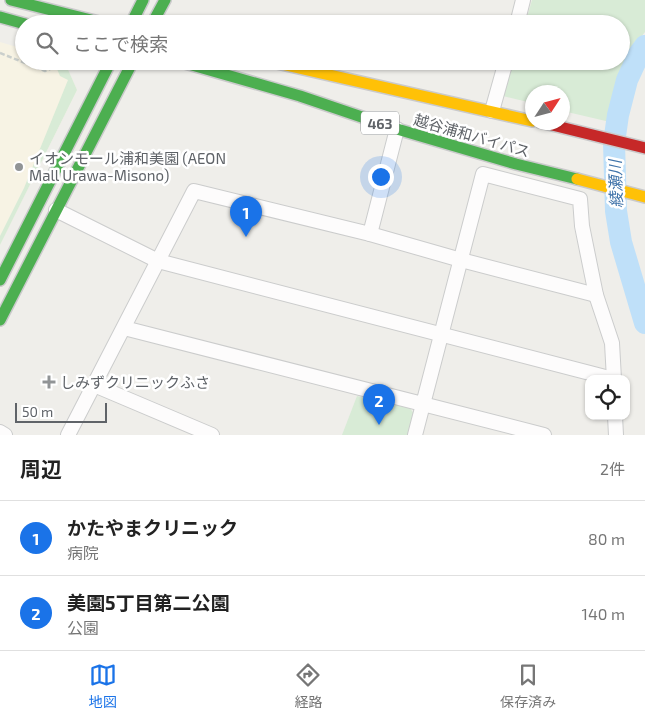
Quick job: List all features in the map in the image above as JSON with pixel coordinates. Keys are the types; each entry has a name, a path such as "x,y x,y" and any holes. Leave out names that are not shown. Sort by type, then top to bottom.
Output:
{"main road":[{"path":"11,0 71,15"},
{"path":"136,15 143,0"},
{"path":"157,15 165,0"},
{"path":"0,17 15,21"},
{"path":"0,280 107,70"},
{"path":"0,320 127,70"},
{"name":"越谷浦和バイパス","path":"209,70 300,96 397,129 516,164 645,197"},
{"name":"越谷浦和バイパス","path":"308,70 525,118"},
{"name":"越谷浦和バイパス","path":"570,130 645,148"}],"street":[{"path":"518,15 521,0"},
{"path":"492,111 503,70"},
{"path":"370,234 397,129"},
{"path":"414,435 483,174 580,199 582,226 596,295 612,343 613,375"},
{"path":"68,435 194,191 370,234 596,295"},
{"path":"56,210 158,261 598,375"},
{"path":"124,328 544,435"},
{"path":"94,385 212,435"},
{"path":"616,435 620,420"},
{"path":"0,432 5,435"}],"path":[{"path":"0,53 15,59"}],"shaded area":[{"name":"イオンモール浦和美園 (AEON Mall Urawa-Misono)","path":"0,42 15,46 15,70 68,70 77,90 0,245"}],"green space":[{"path":"532,0 645,0 645,32 637,42 630,57 630,15 528,15"},
{"path":"57,70 68,70 77,90 0,245 0,236 24,188 68,80 60,76"},
{"path":"511,70 624,70 618,82 610,122 570,113 570,85 525,85 525,101 503,96"},
{"path":"357,396 410,408 414,414 408,435 342,435"}],"waterway":[{"name":"綾瀬川","path":"645,46 639,54 627,80 618,115 614,143 616,211 621,242 645,323"}],"traffic: fast":[{"path":"11,0 71,15"},
{"path":"136,15 143,0"},
{"path":"157,15 165,0"},
{"path":"0,17 15,21"},
{"path":"0,280 106,70"},
{"path":"0,320 128,70"},
{"path":"209,70 300,96 397,129 516,164 577,179"}],"traffic: slow":[{"path":"308,70 525,119"},
{"path":"577,179 645,197"}],"traffic: jam":[{"path":"570,129 645,148"}],"place":[{"name":"イオンモール浦和美園 (AEON Mall Urawa-Misono)","path":"19,167"},
{"name":"かたやまクリニック","path":"246,237"},
{"name":"しみずクリニックふさ","path":"49,382"},
{"name":"美園5丁目第二公園","path":"379,425"}]}
